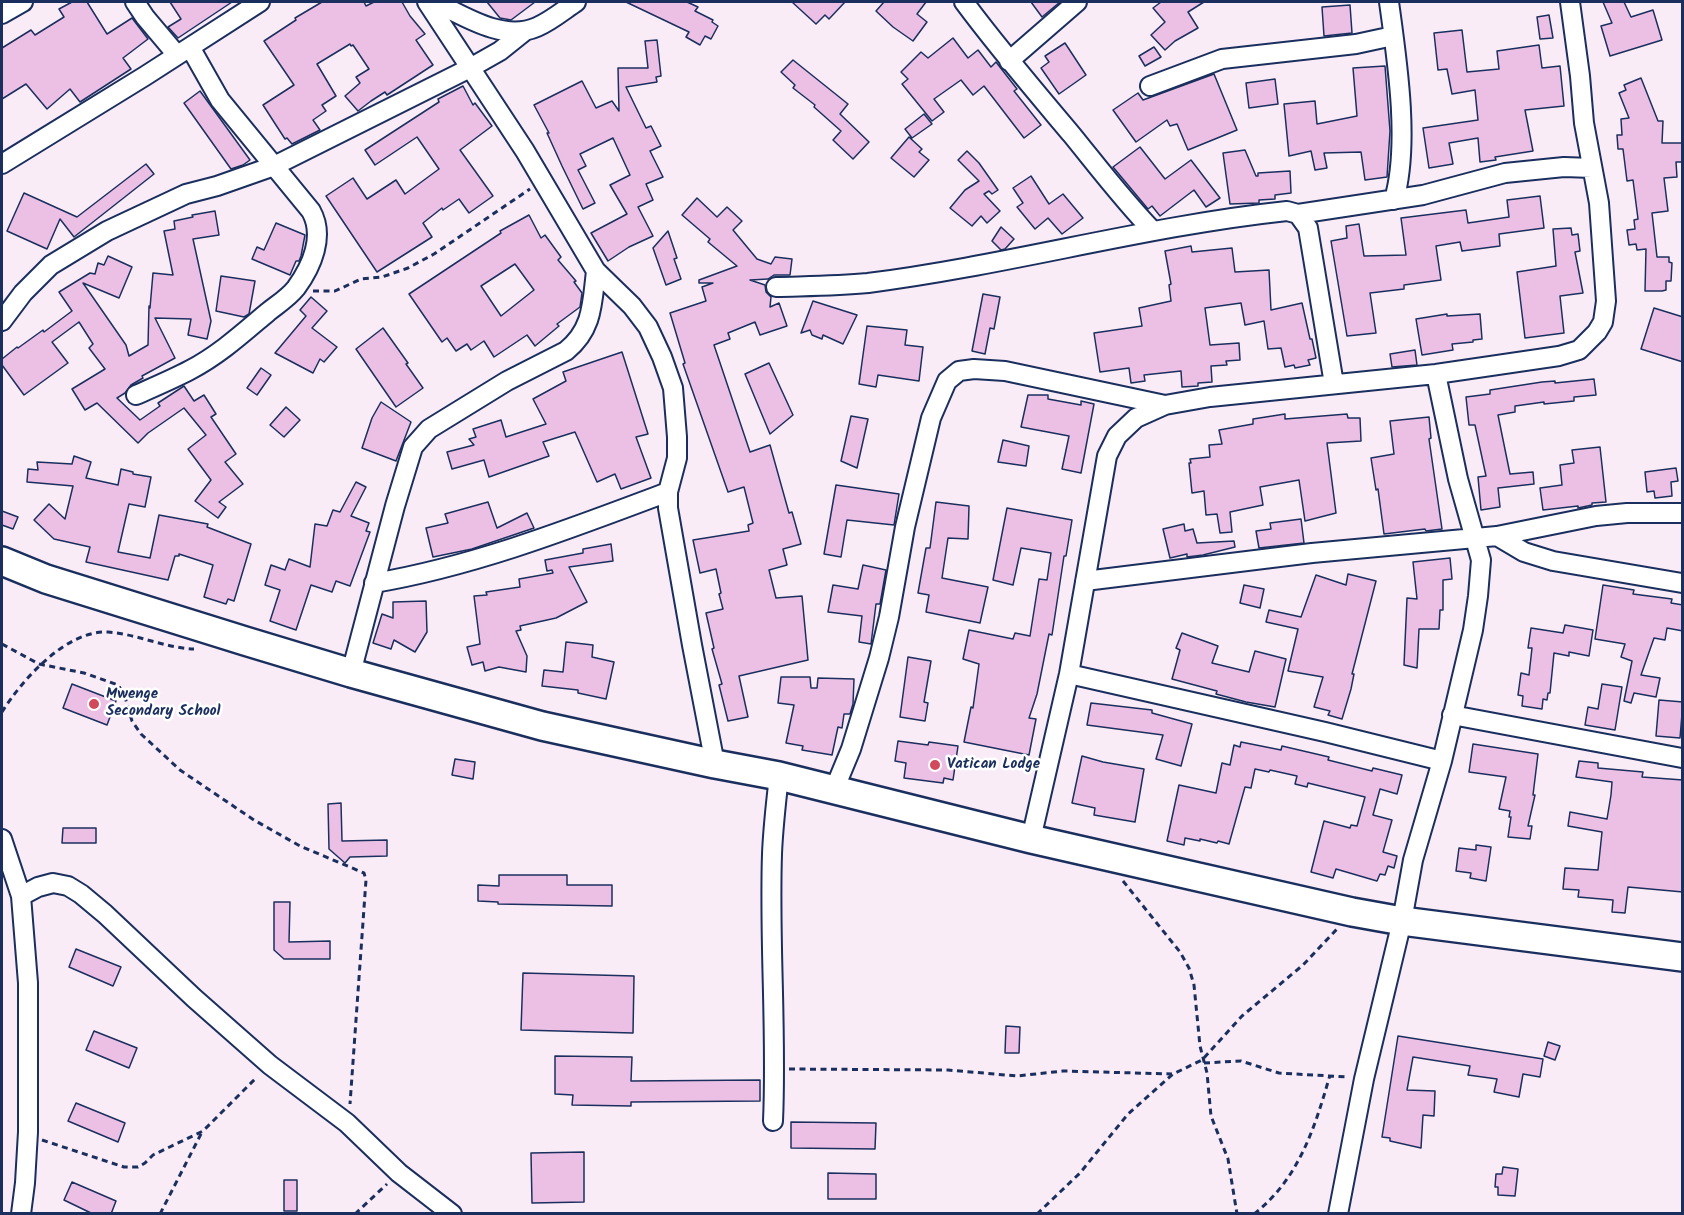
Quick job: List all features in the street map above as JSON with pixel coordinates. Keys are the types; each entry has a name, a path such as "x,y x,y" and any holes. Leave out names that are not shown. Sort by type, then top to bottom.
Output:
{"highway":[{"path":"2,561 46,579 351,673 542,726 779,776 1031,839 1352,912 1402,921 1683,957"},
{"path":"2,571 46,579"}],"street":[{"path":"2,14 23,2"},
{"path":"135,2 145,17 184,51 220,100 311,211 317,220 319,232 313,257 297,286 284,301 220,352 190,370 136,395"},
{"path":"3,159 184,51 260,2"},
{"path":"427,2 525,151 596,271 632,306 648,327 662,357 673,388 677,437 677,458 668,492 668,508 715,764"},
{"path":"435,2 503,31 525,31 538,27 576,2"},
{"path":"964,2 1009,61 1126,203 1152,230"},
{"path":"1009,61 1077,2"},
{"path":"1389,2 1398,84 1401,165 1394,200"},
{"path":"1031,839 1069,674 1107,456 1117,436 1136,418 1165,405 1210,397 1436,374 1559,356 1579,350 1597,332 1603,321 1606,301 1605,268 1599,203 1584,123 1570,2"},
{"path":"2,321 22,293 36,279 51,265 77,248 131,219 186,194 274,166 470,68 500,51 525,31"},
{"path":"1150,86 1222,59 1356,44 1394,36"},
{"path":"776,287 836,286 898,279 1018,258 1152,230 1256,214 1287,211 1298,214 1423,195 1506,172 1564,167 1592,168"},
{"path":"1298,214 1308,228 1334,384"},
{"path":"351,673 405,471 414,447 429,429 507,381 566,351 573,345 588,325 596,271"},
{"path":"834,790 851,749 879,658 889,617 905,527 926,440 947,381 959,371 974,369 1005,371 1165,405"},
{"path":"1338,1214 1364,1079 1402,921 1413,860 1442,761 1473,630 1478,596 1481,560 1460,488 1436,374"},
{"path":"374,583 451,567 574,527 668,492"},
{"path":"1085,581 1312,553 1497,536 1596,516 1626,513 1683,513"},
{"path":"1497,536 1524,552 1553,561 1683,582"},
{"path":"1069,674 1442,761"},
{"path":"1452,715 1683,758"},
{"path":"773,1121 775,1070 772,856 779,776"},
{"path":"2,839 21,896 28,983 28,1132 21,1214"},
{"path":"21,896 38,887 53,883 68,886 81,894 270,1065 347,1123 399,1173 452,1214"}],"path":[{"path":"297,286 321,292 335,291 361,279 382,277 408,268 542,181"},
{"path":"2,712 21,683 39,664 80,639 107,632 173,647 199,649"},
{"path":"2,645 39,664 84,673 118,685 124,694 132,721 141,734 180,770 254,820 300,846 364,873 366,880 347,1123"},
{"path":"1103,855 1180,952 1189,968 1197,1002 1203,1062 1209,1084 1211,1116 1228,1159 1237,1214"},
{"path":"1203,1062 1242,1016 1303,965 1352,912"},
{"path":"1037,1214 1080,1173 1128,1113 1173,1074 1203,1062 1241,1060 1279,1073 1364,1079"},
{"path":"28,1132 40,1140 131,1168 145,1163 153,1155 202,1131 270,1065"},
{"path":"775,1070 948,1070 1017,1076 1063,1071 1173,1074"},
{"path":"1254,1214 1280,1189 1297,1164 1311,1138 1329,1075"},
{"path":"160,1214 202,1131"},
{"path":"355,1214 399,1173"}],"building":[{"path":"72,2 87,2 107,34 132,18 148,39 123,58 131,69 80,102 70,89 47,109 26,84 2,99 2,48 31,30 35,35 64,17 59,9"},
{"path":"170,2 232,2 178,38 168,27 181,19"},
{"path":"322,2 364,2 366,6 374,2 402,2 425,34 416,40 433,65 387,95 385,92 358,111 345,96 360,83 356,77 369,69 350,44 317,64 336,96 322,105 326,111 313,120 320,130 292,144 287,138 285,139 263,105 294,85 264,41"},
{"path":"487,2 535,2 511,20 500,18"},
{"path":"626,2 687,2 698,7 695,11 713,20 712,22 718,26 711,39 705,36 700,45 686,37 689,32"},
{"path":"792,2 845,2 829,19 825,15 816,24"},
{"path":"884,2 926,2 917,14 927,22 913,41 876,11"},
{"path":"1031,2 1060,2 1042,17"},
{"path":"1161,2 1204,2 1188,12 1198,28 1175,41 1165,50 1151,35 1165,22 1153,8"},
{"path":"1603,2 1624,2 1631,17 1653,10 1662,40 1610,56 1601,26 1612,23"},
{"path":"1350,5 1352,33 1324,36 1322,7"},
{"path":"1549,15 1553,38 1540,39 1537,17"},
{"path":"1462,30 1467,72 1499,69 1497,51 1539,45 1542,68 1560,66 1564,106 1525,110 1533,151 1495,157 1496,160 1480,162 1478,138 1449,143 1453,164 1429,168 1423,128 1478,120 1475,90 1452,94 1447,69 1438,70 1434,33"},
{"path":"953,38 968,58 978,50 991,67 996,62 1017,89 1014,91 1041,125 1024,138 984,86 973,95 961,80 934,99 944,112 932,121 902,84 908,79 901,72 921,52 928,58"},
{"path":"657,40 661,76 656,77 657,82 626,87 646,128 651,126 661,146 650,151 663,177 646,184 653,200 638,207 653,236 629,247 608,261 591,233 627,214 610,185 630,175 613,138 580,154 586,166 578,170 595,203 583,209 534,105 582,81 596,108 612,101 619,111 618,68 648,68 645,41"},
{"path":"1065,43 1086,75 1059,94 1041,68 1049,62 1045,56"},
{"path":"1154,47 1161,57 1145,66 1139,56"},
{"path":"793,60 848,104 840,114 869,142 853,159 833,140 841,131 814,107 815,105 793,88 795,85 781,72"},
{"path":"1385,66 1390,131 1387,177 1365,180 1361,152 1324,153 1327,168 1315,170 1311,151 1289,156 1284,104 1315,101 1317,124 1357,116 1353,68"},
{"path":"1214,74 1237,130 1188,150 1177,124 1170,126 1167,120 1136,142 1113,110 1138,93 1143,100"},
{"path":"1641,78 1658,121 1663,121 1662,143 1683,143 1683,162 1676,162 1677,177 1664,178 1668,211 1652,213 1657,257 1669,257 1669,262 1672,263 1671,281 1666,281 1666,290 1662,291 1645,291 1646,249 1637,250 1636,244 1629,245 1627,230 1635,229 1634,220 1638,219 1633,180 1627,181 1623,149 1618,149 1617,135 1622,135 1621,119 1629,118 1619,93 1626,90 1624,85"},
{"path":"1275,79 1278,104 1249,108 1246,83"},
{"path":"463,86 473,105 475,103 492,126 460,150 493,196 469,213 459,199 443,210 442,208 423,223 432,237 377,272 326,196 353,178 367,199 396,180 405,194 439,169 417,137 375,165 365,150 439,102 438,99"},
{"path":"200,91 250,160 243,165 231,169 184,103"},
{"path":"924,114 932,124 912,138 905,129"},
{"path":"909,137 922,149 919,152 929,160 914,177 891,158"},
{"path":"1140,147 1165,179 1191,160 1220,198 1206,207 1194,190 1160,216 1152,206 1148,209 1113,167"},
{"path":"1245,150 1256,176 1258,173 1290,171 1291,193 1275,195 1275,199 1259,200 1259,203 1230,204 1223,153"},
{"path":"967,151 979,163 998,190 992,194 989,191 984,194 1000,211 987,223 981,216 972,226 950,208 965,190 979,181 958,160"},
{"path":"146,164 154,174 74,237 60,219 47,249 7,231 24,193 77,217"},
{"path":"1031,176 1049,204 1063,194 1083,218 1062,234 1048,218 1035,229 1017,207 1023,203 1013,188"},
{"path":"1540,196 1544,228 1499,234 1500,246 1462,251 1460,242 1436,246 1441,280 1404,285 1404,289 1370,293 1376,333 1347,336 1331,241 1347,238 1346,226 1359,224 1364,256 1406,255 1401,218 1466,210 1468,223 1509,217 1507,200"},
{"path":"697,198 717,217 727,207 742,221 733,230 757,259 771,264 775,257 792,259 790,275 774,275 768,279 750,280 765,285 766,292 771,297 770,307 779,303 787,326 760,335 755,322 728,333 730,339 714,345 750,452 770,445 789,513 792,512 801,544 783,549 787,565 769,570 776,598 802,596 808,660 739,676 748,717 728,721 706,613 723,609 719,594 721,593 716,569 700,573 693,540 749,531 748,525 753,523 744,487 728,492 683,364 685,363 670,313 706,301 702,287 713,283 699,283 699,280 737,266 708,242 710,239 682,215"},
{"path":"215,211 219,235 193,239 211,321 207,339 188,335 191,319 155,318 175,358 142,376 143,378 117,398 140,420 160,406 158,403 184,386 194,401 204,395 216,414 211,417 236,454 225,462 243,484 219,502 226,507 218,518 195,501 211,480 188,449 206,435 184,408 148,433 138,443 97,403 85,410 72,389 105,369 89,348 93,344 79,322 52,342 68,363 24,395 2,365 2,359 17,347 43,330 44,332 72,311 59,292 90,273 95,274 98,263 104,265 108,256 132,267 119,298 83,283 126,345 129,356 148,345 153,273 173,275 164,231 175,229 174,221"},
{"path":"529,215 541,238 545,235 561,257 558,260 576,281 574,282 582,293 580,307 557,324 559,326 535,346 527,335 494,357 484,341 471,350 467,344 456,351 447,338 442,342 409,294 501,233 500,231","holes":["515,264 534,290 501,316 481,286"]},
{"path":"276,223 305,235 301,256 299,261 296,261 290,275 252,259 257,247 264,250"},
{"path":"1001,227 1014,239 1005,249 1001,250 992,241"},
{"path":"1571,228 1572,235 1578,234 1580,251 1575,252 1583,293 1560,296 1564,333 1525,338 1517,272 1556,266 1553,229"},
{"path":"668,231 681,279 666,285 653,248"},
{"path":"1191,246 1192,252 1232,248 1235,272 1269,270 1271,310 1302,303 1316,358 1308,360 1310,365 1285,367 1281,348 1268,349 1264,321 1245,325 1241,303 1205,308 1210,345 1239,343 1240,360 1226,361 1227,365 1211,366 1212,382 1182,387 1181,371 1144,375 1145,381 1131,383 1129,368 1100,372 1094,333 1142,326 1139,308 1171,301 1169,285 1171,284 1165,251"},
{"path":"221,276 255,281 249,314 244,317 216,311"},
{"path":"983,294 1000,297 994,329 990,328 985,354 972,351"},
{"path":"311,297 327,311 312,328 337,347 324,362 320,359 313,373 275,353 306,316 300,310"},
{"path":"813,301 857,315 843,344 823,335 822,339 812,335 810,330 801,333"},
{"path":"1654,308 1683,317 1683,362 1641,349"},
{"path":"1447,314 1447,316 1480,314 1482,339 1452,344 1453,350 1422,355 1416,319"},
{"path":"867,326 907,330 905,345 923,347 919,381 878,375 876,387 859,384"},
{"path":"383,328 423,388 396,407 356,349"},
{"path":"1415,350 1417,365 1392,367 1390,354"},
{"path":"622,352 648,434 636,437 651,478 621,489 615,474 597,482 575,432 543,442 549,456 489,477 484,460 452,469 447,452 474,445 469,439 476,437 473,429 501,420 506,437 546,424 533,399 566,381 563,372"},
{"path":"769,363 793,415 770,434 745,374"},
{"path":"261,368 271,375 257,395 247,388"},
{"path":"1594,379 1596,395 1574,397 1574,401 1515,406 1515,412 1498,415 1510,474 1533,472 1534,484 1498,488 1500,507 1481,510 1478,477 1486,476 1475,425 1469,425 1466,397 1490,394 1490,390 1542,382"},
{"path":"1028,395 1048,395 1048,399 1081,405 1081,401 1094,404 1081,473 1062,469 1069,436 1021,427"},
{"path":"381,402 411,422 396,461 362,448 372,418"},
{"path":"286,407 300,420 284,437 270,425"},
{"path":"1285,414 1285,419 1347,414 1348,418 1360,418 1361,441 1327,443 1336,513 1305,521 1299,480 1260,487 1263,505 1230,512 1232,532 1220,533 1217,514 1206,515 1204,491 1192,493 1190,459 1210,457 1209,445 1222,444 1219,430 1253,424 1253,419"},
{"path":"851,416 868,419 857,468 841,461"},
{"path":"1429,417 1431,438 1429,439 1442,529 1384,534 1371,458 1394,454 1390,421"},
{"path":"1003,440 1029,446 1026,466 998,462"},
{"path":"1600,447 1606,502 1592,503 1592,505 1578,508 1578,506 1543,510 1540,488 1562,485 1560,465 1574,463 1572,450"},
{"path":"74,456 91,462 86,478 118,485 121,469 151,477 145,507 129,504 118,552 150,558 159,515 208,524 207,527 251,544 234,601 228,599 226,604 204,597 213,565 179,554 175,556 168,580 86,562 90,547 54,539 34,520 49,504 65,519 73,486 27,482 28,469 38,470 37,462 72,464"},
{"path":"1676,468 1678,481 1671,482 1672,496 1655,498 1654,491 1647,492 1645,472"},
{"path":"356,482 366,487 351,516 369,523 366,531 370,532 350,586 336,581 332,592 311,585 296,630 270,621 280,590 265,585 271,565 285,570 289,559 310,567 315,524 327,526 333,510 340,512"},
{"path":"836,485 899,494 894,525 847,520 841,557 824,554"},
{"path":"488,502 497,528 527,513 534,528 472,549 433,557 426,528 448,523 445,514"},
{"path":"936,502 969,506 968,539 948,538 942,578 988,587 980,623 926,612 929,595 918,593 926,548 930,548"},
{"path":"1007,508 1072,520 1052,635 1049,634 1037,694 1029,718 1036,719 1029,755 964,742 971,707 973,708 979,664 963,659 969,630 1013,639 1015,633 1030,636 1039,579 1047,580 1051,553 1021,548 1013,585 993,580"},
{"path":"2,511 18,517 13,529 2,525"},
{"path":"1301,519 1304,543 1259,548 1256,531 1271,529 1270,523"},
{"path":"1184,524 1185,531 1193,529 1197,543 1234,541 1235,547 1203,555 1187,557 1187,554 1170,558 1163,529"},
{"path":"611,544 613,561 569,567 587,602 556,618 520,626 521,630 516,631 527,656 526,672 499,667 485,671 483,662 472,665 467,647 480,644 474,596 520,587 519,579 553,573 552,570 547,571 545,560 583,553 583,549"},
{"path":"1450,558 1452,579 1443,580 1443,610 1440,610 1439,629 1419,629 1417,668 1404,665 1407,598 1417,599 1413,562"},
{"path":"863,565 886,570 880,604 876,604 871,644 859,642 862,616 828,612 833,585 858,589"},
{"path":"1348,574 1376,581 1342,719 1328,715 1330,711 1314,707 1323,677 1288,671 1298,629 1266,622 1269,610 1301,617 1316,575 1346,585"},
{"path":"1244,585 1264,589 1260,608 1240,603"},
{"path":"1603,585 1634,590 1633,594 1672,599 1671,603 1683,605 1683,631 1667,628 1665,640 1654,638 1641,675 1660,678 1656,697 1634,693 1631,703 1624,701 1632,661 1621,657 1625,644 1595,639"},
{"path":"426,601 427,632 415,652 394,640 391,649 373,643 382,614 393,618 393,602"},
{"path":"1565,625 1593,630 1589,656 1569,652 1569,656 1554,653 1550,693 1548,693 1547,700 1543,699 1542,709 1522,706 1523,696 1518,695 1521,673 1529,675 1532,648 1528,648 1531,628 1563,633"},
{"path":"1182,633 1218,646 1212,663 1249,672 1255,651 1286,659 1275,707 1216,694 1217,691 1172,679 1180,650 1176,648"},
{"path":"566,642 593,645 592,657 614,662 606,699 578,693 578,690 542,686 544,670 563,672"},
{"path":"908,657 931,661 924,702 928,703 925,721 900,717"},
{"path":"781,677 810,677 811,688 817,688 818,678 854,679 853,704 850,714 844,714 842,728 838,727 832,755 802,750 803,746 786,743 794,705 778,703"},
{"path":"72,684 116,701 107,725 63,708"},
{"path":"1602,684 1622,687 1615,730 1585,725 1588,707 1598,709"},
{"path":"1659,700 1683,702 1680,738 1656,736"},
{"path":"1091,703 1152,710 1152,713 1192,724 1181,766 1156,759 1163,735 1087,725"},
{"path":"898,741 958,746 953,780 944,778 943,783 904,778 906,763 895,761"},
{"path":"1241,742 1281,750 1282,746 1329,757 1328,760 1372,771 1373,768 1402,775 1397,794 1380,789 1373,815 1392,820 1383,852 1397,856 1394,868 1388,866 1385,875 1380,874 1377,881 1336,869 1333,878 1311,872 1324,821 1350,828 1351,825 1357,826 1365,797 1308,783 1307,787 1295,784 1297,776 1270,770 1269,772 1255,769 1251,788 1245,787 1229,844 1185,838 1184,845 1167,841 1179,785 1216,793 1222,763 1230,765 1234,745 1240,747"},
{"path":"1473,744 1538,754 1533,795 1535,795 1528,826 1532,826 1530,839 1508,837 1510,811 1499,809 1506,777 1469,772"},
{"path":"1082,756 1144,769 1135,822 1094,815 1095,808 1072,803"},
{"path":"455,759 475,762 473,779 452,775"},
{"path":"1579,761 1598,763 1598,768 1643,772 1642,777 1683,780 1683,892 1628,887 1625,913 1612,912 1613,900 1578,897 1579,890 1563,889 1565,868 1598,870 1602,832 1568,826 1570,812 1607,819 1611,795 1612,782 1576,777"},
{"path":"341,803 342,841 387,840 387,856 350,857 345,863 329,849 328,804"},
{"path":"63,828 96,828 96,843 62,843"},
{"path":"1476,845 1491,847 1486,881 1470,878 1471,873 1456,871 1459,848 1476,850"},
{"path":"499,875 567,875 567,885 612,885 612,906 498,904 498,902 478,901 478,885 499,886"},
{"path":"274,902 290,902 289,942 330,941 330,959 284,959 274,950"},
{"path":"76,949 121,967 113,986 69,967"},
{"path":"523,973 634,976 633,1033 521,1030"},
{"path":"1006,1026 1020,1027 1019,1053 1005,1053"},
{"path":"94,1031 137,1048 129,1068 86,1050"},
{"path":"1398,1036 1543,1059 1540,1077 1523,1074 1519,1097 1494,1092 1497,1079 1468,1075 1470,1066 1413,1057 1407,1090 1435,1091 1434,1116 1423,1115 1421,1148 1390,1141 1390,1138 1382,1137"},
{"path":"1548,1042 1560,1046 1555,1060 1544,1056"},
{"path":"555,1056 632,1057 631,1081 760,1080 760,1101 631,1102 631,1106 572,1105 573,1095 555,1094"},
{"path":"76,1103 125,1123 118,1142 68,1121"},
{"path":"791,1122 876,1123 875,1149 791,1148"},
{"path":"584,1152 584,1202 532,1203 531,1153"},
{"path":"1503,1167 1518,1169 1515,1196 1498,1195 1498,1187 1495,1187 1496,1174 1502,1174"},
{"path":"828,1173 876,1174 876,1199 828,1199"},
{"path":"284,1180 297,1180 297,1211 284,1211"},
{"path":"72,1182 116,1201 111,1214 93,1214 64,1200"}],"place":[{"name":"Mwenge Secondary School","path":"94,704"},
{"name":"Vatican Lodge","path":"935,765"}]}
